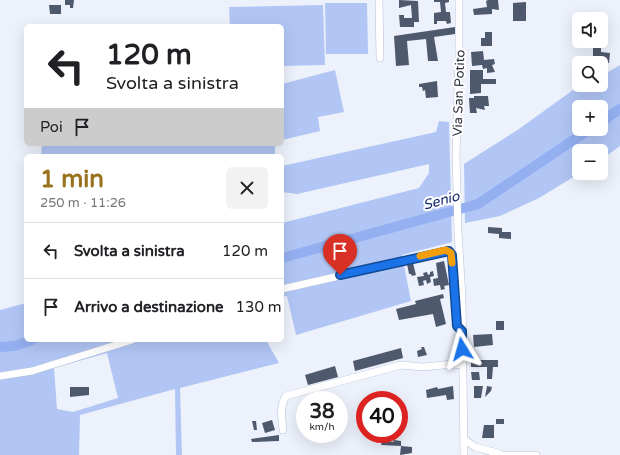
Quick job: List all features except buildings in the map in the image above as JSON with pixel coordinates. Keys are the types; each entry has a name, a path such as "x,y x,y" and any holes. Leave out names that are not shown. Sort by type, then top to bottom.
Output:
{"street":[{"path":"378,0 380,58"},
{"name":"Via San Potito","path":"459,0 456,153 458,232 462,297 464,455"},
{"path":"284,289 449,251 452,255 457,326 462,331"},
{"path":"0,376 32,371 126,342"},
{"path":"283,430 281,410 282,403 286,396 401,365 423,367 454,364 462,365"},
{"path":"464,439 475,447 497,454 536,455"},
{"path":"464,455 468,449 475,447"}],"shaded area":[{"path":"325,3 367,3 368,54 326,54"},
{"path":"323,5 325,65 284,66 284,24 230,24 229,7"},
{"path":"620,65 620,146 608,155 608,144 572,144 572,178 539,198 500,216 465,223 464,164 519,129 572,91 572,92 608,92 608,72"},
{"path":"335,70 344,112 318,117 320,131 284,140 284,83"},
{"path":"439,121 449,122 452,242 402,255 411,301 296,335 287,296 284,297 284,222 419,188 429,173 429,164 297,194 284,192 284,166 436,132"},
{"path":"42,146 275,146 275,154 41,154"},
{"path":"24,304 24,342 267,342 279,363 180,388 182,455 176,455 175,389 80,415 79,455 0,455 0,310","holes":["107,353 118,398 73,412 57,409 54,368"]}],"waterway":[{"name":"Senio","path":"608,117 620,109"},
{"name":"Senio","path":"284,257 478,204 580,136"},
{"name":"Senio","path":"0,347 15,346 26,342"}],"slow traffic":[{"path":"420,256 446,250 452,255 452,263"}],"route":[{"path":"340,275 446,250 449,251 452,255 457,326 462,331 462,349"}]}
